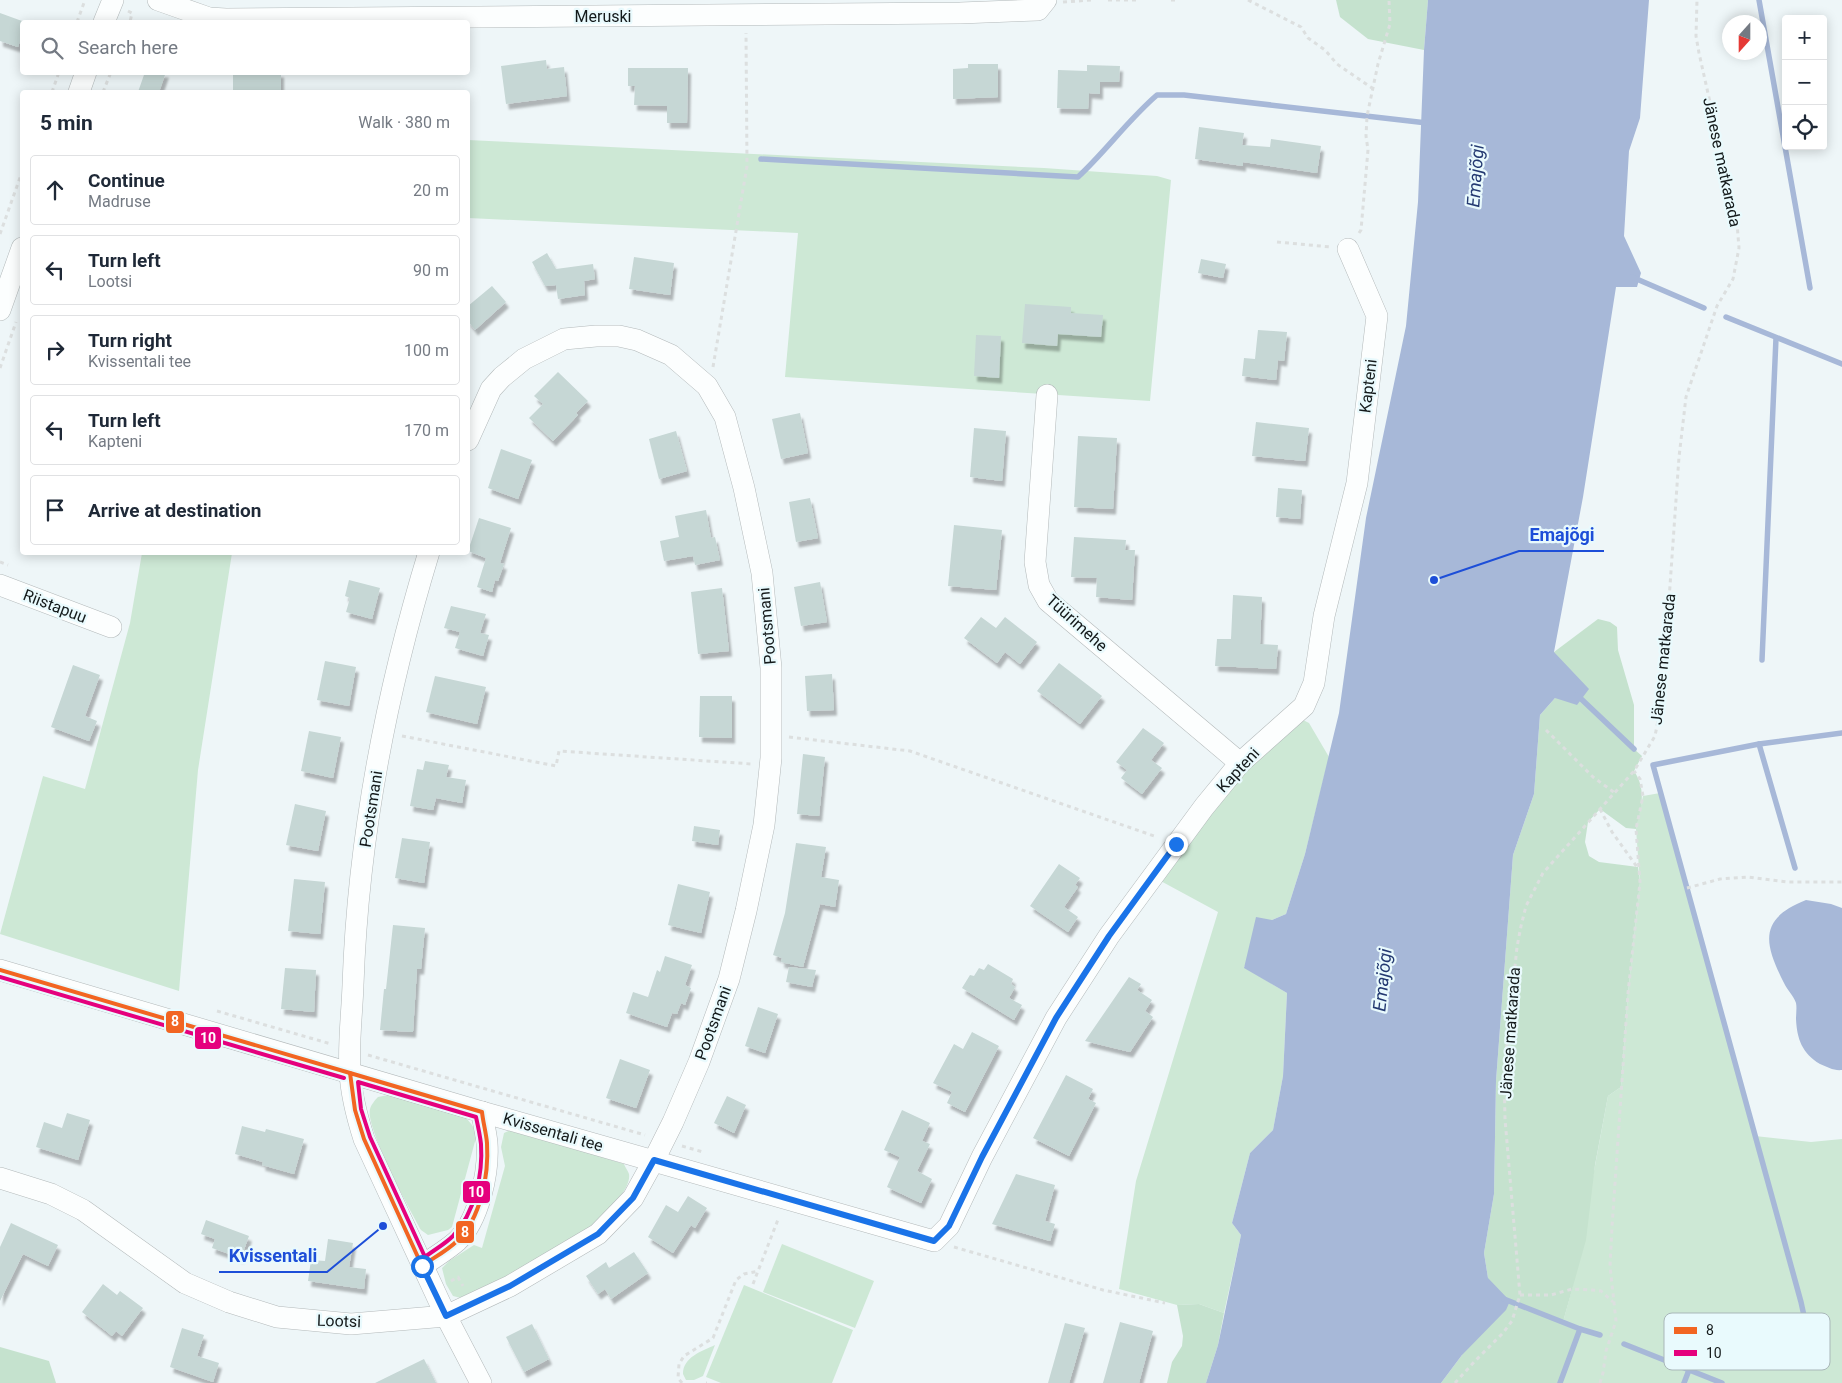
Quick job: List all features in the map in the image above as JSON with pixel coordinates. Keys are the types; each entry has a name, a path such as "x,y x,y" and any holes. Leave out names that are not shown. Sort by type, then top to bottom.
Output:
{"street":[{"path":"105,20 113,0"},
{"name":"Meruski","path":"158,0 209,18 960,13 1038,10 1046,0"},
{"path":"80,90 85,75"},
{"name":"Kapteni","path":"934,1241 949,1226 982,1157 1056,1018 1109,936 1176,844 1240,763 1304,706 1314,683 1324,616 1357,483 1377,316 1348,248"},
{"path":"8,315 20,258"},
{"name":"Pootsmani","path":"470,436 491,390 502,377 524,359 564,339 611,336 637,340 670,355 707,386 725,417 744,488 762,573 771,668 771,766 764,825 730,979 699,1062 654,1160"},
{"name":"Tüürimehe","path":"1047,395 1035,562 1038,585 1048,601 1240,763"},
{"name":"Pootsmani","path":"428,555 391,693 369,816 356,931 350,1072 355,1110 364,1139 422,1266 481,1383"},
{"name":"Riistapuu","path":"0,585 111,627"},
{"name":"Kvissentali tee","path":"0,970 482,1112 934,1241"},
{"path":"422,1266 458,1241 473,1220 483,1184 486,1161 487,1143 482,1112"},
{"name":"Lootsi","path":"0,1178 51,1194 83,1210 185,1283 229,1302 277,1317 351,1324 446,1316 510,1286 598,1234 633,1198 654,1160"}],"path":[{"path":"78,20 85,0"},
{"path":"1108,0 1140,0"},
{"path":"1248,0 1301,27 1308,38 1325,50 1337,64 1372,88"},
{"path":"1277,242 1348,248 1362,230 1367,158 1366,136 1372,88 1390,24 1389,0"},
{"name":"Jänese matkarada","path":"1455,1383 1512,1321 1520,1295 1506,1128 1504,1072 1517,947 1526,906 1543,873 1634,771 1655,736 1662,700 1679,456 1686,397 1717,306 1733,279 1738,248 1737,224 1696,36 1697,0"},
{"path":"707,386 714,364 747,166 745,15"},
{"path":"53,90 58,75"},
{"path":"104,90 110,75"},
{"path":"0,234 20,178"},
{"path":"0,368 8,315"},
{"path":"1546,730 1593,777 1615,793"},
{"path":"384,732 556,766 559,750 771,766"},
{"path":"771,736 910,751 1176,844"},
{"path":"1600,1383 1604,1373 1606,1351 1616,1321 1610,1266 1612,1227 1628,993 1640,882 1636,829 1643,796 1640,779 1634,771"},
{"path":"1600,809 1612,832 1638,867"},
{"path":"1687,888 1720,879 1748,877 1787,882 1842,882"},
{"path":"216,1011 711,1155"},
{"path":"754,1284 787,1198"},
{"path":"934,1241 1103,1290 1165,1304"},
{"path":"682,1383 678,1378 679,1364 684,1356 713,1338 736,1280 744,1274 759,1271"},
{"path":"1520,1295 1551,1295 1572,1289 1592,1290 1601,1291 1613,1302"}],"green space":[{"path":"1336,0 1428,0 1424,50 1368,39 1340,17"},
{"path":"470,140 1044,168 1157,176 1171,180 1150,401 785,377 798,233 470,218"},
{"path":"142,555 232,555 198,770 179,991 0,934 43,776 85,789 130,623"},
{"path":"1598,619 1610,622 1617,627 1618,650 1634,705 1634,749 1642,756 1634,771 1642,792 1642,799 1636,829 1626,828 1600,809 1588,822 1585,842 1589,856 1599,862 1638,867 1640,882 1628,993 1621,1087 1608,1096 1595,1165 1586,1240 1563,1322 1580,1329 1560,1383 1441,1383 1462,1355 1488,1278 1484,1253 1494,1194 1496,1081 1513,855 1534,794 1540,715 1555,698 1554,652"},
{"path":"1299,718 1309,723 1329,757 1305,854 1286,914 1272,920 1244,967 1287,993 1283,1076 1273,1130 1250,1153 1232,1223 1241,1235 1224,1313 1199,1304 1177,1305 1119,1289 1136,1181 1218,912 1157,879 1244,770"},
{"path":"1660,793 1755,1136 1811,1142 1842,1139 1842,1383 1560,1383 1580,1329 1563,1322 1572,1289 1608,1096 1621,1087 1628,993 1640,882 1636,829 1643,796"},
{"path":"388,1095 462,1113 477,1134 452,1227 448,1230 428,1235 421,1230 381,1150 370,1119 370,1109 378,1097"},
{"path":"513,1129 624,1164 629,1174 628,1184 621,1195 599,1219 560,1249 530,1267 465,1299 453,1296 446,1284 442,1268 449,1261 474,1245 482,1248 505,1166 501,1147 504,1133"},
{"path":"782,1244 874,1281 855,1328 763,1292"},
{"path":"744,1285 853,1330 832,1383 721,1383 706,1377"},
{"path":"1199,1304 1224,1313 1218,1345 1206,1383 1167,1383 1172,1362 1182,1346 1183,1336 1177,1305"},
{"path":"715,1345 703,1376 694,1380 686,1380 683,1374 686,1363 694,1355"},
{"path":"0,1347 49,1361 56,1383 0,1383"}],"water":[{"path":"1428,0 1649,0 1640,118 1629,151 1624,236 1641,273 1637,287 1616,287 1583,497 1554,652 1589,689 1577,705 1555,698 1540,715 1534,794 1513,855 1496,1081 1494,1194 1484,1253 1488,1278 1510,1301 1506,1310 1462,1355 1441,1383 1206,1383 1218,1345 1241,1235 1232,1223 1250,1153 1273,1130 1283,1076 1287,993 1244,968 1256,917 1272,920 1286,914 1305,854 1339,713 1366,518 1406,326 1418,202 1424,50"},
{"path":"1806,900 1831,904 1842,908 1842,1070 1820,1064 1805,1050 1799,1039 1796,1003 1785,986 1772,956 1770,934 1773,924 1790,907"}],"building":[{"path":"0,13 20,20 20,41 18,47 0,41"},
{"path":"546,60 547,69 564,67 567,96 506,104 501,66"},
{"path":"968,64 998,64 998,97 953,99 953,69 968,68"},
{"path":"1087,65 1120,66 1119,82 1100,82 1100,94 1089,93 1088,109 1057,108 1058,70 1087,71"},
{"path":"628,68 688,68 687,123 667,123 667,106 634,105 635,86 628,86"},
{"path":"144,75 165,75 160,90 139,90"},
{"path":"233,75 281,75 281,90 233,90"},
{"path":"1199,127 1244,133 1242,145 1270,147 1271,139 1321,146 1317,173 1243,162 1243,166 1195,159"},
{"path":"547,253 556,269 593,264 595,279 584,281 585,295 558,299 556,285 545,286 532,262"},
{"path":"634,257 674,263 670,295 629,289"},
{"path":"1201,259 1226,264 1223,278 1198,273"},
{"path":"492,286 506,302 475,330 470,324 470,304"},
{"path":"1025,304 1071,307 1071,313 1103,315 1101,337 1058,334 1057,346 1022,343"},
{"path":"1258,330 1287,332 1284,361 1278,360 1276,380 1242,376 1244,358 1255,359"},
{"path":"976,335 1001,336 999,378 974,376"},
{"path":"558,372 588,401 576,413 578,415 553,441 529,418 543,404 534,396"},
{"path":"800,413 808,453 781,459 772,419"},
{"path":"1256,422 1309,428 1305,461 1252,456"},
{"path":"974,428 1006,431 1002,481 970,477"},
{"path":"676,431 687,471 659,479 649,439"},
{"path":"1078,436 1117,438 1113,509 1074,507"},
{"path":"501,449 532,460 518,499 488,488"},
{"path":"1278,488 1302,490 1300,519 1276,517"},
{"path":"810,498 818,538 796,542 789,502"},
{"path":"706,510 711,538 715,537 720,560 695,565 693,556 664,561 660,541 679,537 675,516"},
{"path":"479,518 511,528 500,563 504,564 498,581 495,580 492,592 477,587 486,558 470,552 470,545"},
{"path":"954,525 1002,530 996,590 948,586"},
{"path":"1074,537 1126,540 1125,550 1135,550 1132,600 1096,597 1097,578 1071,577"},
{"path":"349,580 380,588 372,619 346,612 350,598 345,596"},
{"path":"820,582 827,622 801,626 794,587"},
{"path":"722,588 729,651 698,654 691,592"},
{"path":"1233,595 1262,597 1260,644 1278,645 1276,669 1215,666 1217,639 1231,639"},
{"path":"451,606 486,614 480,633 489,635 483,656 455,648 460,632 444,628"},
{"path":"981,617 996,628 1005,617 1037,642 1020,664 1005,652 997,663 964,638"},
{"path":"325,661 356,667 349,706 317,700"},
{"path":"1059,663 1102,696 1080,724 1037,691"},
{"path":"73,665 100,675 85,716 97,721 89,741 51,727"},
{"path":"832,674 834,710 807,711 805,676"},
{"path":"435,676 486,687 477,724 426,712"},
{"path":"700,696 732,696 732,738 699,737"},
{"path":"1143,728 1164,743 1151,760 1162,768 1142,794 1121,778 1127,770 1116,762"},
{"path":"309,731 341,737 333,778 301,771"},
{"path":"803,754 825,757 819,816 797,814"},
{"path":"425,761 449,765 446,777 466,780 462,803 436,798 433,810 410,806 417,769 423,770"},
{"path":"295,804 326,811 318,851 286,845"},
{"path":"694,826 720,830 718,845 692,841"},
{"path":"402,838 430,842 424,883 395,878"},
{"path":"796,843 826,847 821,877 839,880 835,907 820,904 803,967 781,962 782,958 773,955 785,913"},
{"path":"1059,864 1080,878 1075,885 1078,887 1064,907 1078,917 1068,932 1030,906"},
{"path":"294,879 325,882 320,934 288,931"},
{"path":"678,884 710,892 701,933 668,925"},
{"path":"393,925 425,928 421,969 417,969 413,1032 380,1030"},
{"path":"665,956 692,965 685,985 691,988 685,1005 681,1003 677,1014 672,1013 667,1027 626,1013 633,992 648,997 657,970 660,972"},
{"path":"988,964 1013,979 1011,984 1015,987 1009,998 1022,1005 1014,1020 962,988 970,975 974,976 979,968 984,970"},
{"path":"789,967 816,970 812,987 786,982"},
{"path":"285,968 316,970 314,1012 281,1009"},
{"path":"1129,977 1141,984 1137,990 1152,1000 1145,1011 1153,1017 1130,1052 1085,1041"},
{"path":"758,1007 778,1014 765,1053 745,1046"},
{"path":"972,1032 999,1046 965,1112 947,1103 952,1092 933,1083 954,1044 963,1049"},
{"path":"620,1059 650,1070 636,1108 606,1098"},
{"path":"1066,1075 1093,1089 1088,1099 1096,1103 1069,1156 1033,1138"},
{"path":"727,1096 746,1105 734,1133 714,1123"},
{"path":"902,1110 930,1123 922,1141 930,1144 917,1171 932,1179 921,1203 887,1187 900,1157 884,1150"},
{"path":"67,1113 90,1120 78,1160 36,1147 44,1122 62,1128"},
{"path":"242,1126 265,1132 266,1129 304,1139 294,1174 262,1165 263,1162 235,1154"},
{"path":"1016,1174 1055,1185 1045,1221 1055,1224 1050,1241 992,1224"},
{"path":"688,1196 707,1208 695,1228 691,1225 673,1253 648,1237 666,1205 678,1212"},
{"path":"206,1220 249,1236 241,1258 212,1248 215,1239 201,1234"},
{"path":"11,1223 58,1245 48,1266 23,1254 0,1301 0,1247"},
{"path":"328,1239 353,1243 349,1267 366,1269 364,1289 308,1281 311,1260 325,1261"},
{"path":"634,1252 648,1273 611,1299 605,1289 598,1294 586,1276 606,1262 609,1268"},
{"path":"103,1284 117,1295 120,1291 143,1308 122,1336 116,1331 112,1336 82,1312"},
{"path":"1120,1322 1153,1331 1139,1383 1103,1383"},
{"path":"1065,1323 1085,1328 1069,1383 1048,1383"},
{"path":"532,1324 549,1359 524,1372 506,1337"},
{"path":"182,1328 204,1335 197,1356 219,1363 213,1382 170,1367"},
{"path":"424,1359 436,1383 375,1383"}],"waterway":[{"path":"1759,0 1810,288"},
{"path":"761,159 1078,177 1157,95 1184,95 1427,123"},
{"path":"1632,277 1704,308"},
{"path":"1726,317 1842,364"},
{"path":"1762,660 1776,338"},
{"path":"1577,695 1634,749"},
{"path":"1803,1313 1653,765 1759,744 1842,733"},
{"path":"1759,744 1795,868"},
{"path":"1504,1299 1600,1335"},
{"path":"1560,1383 1580,1329"},
{"path":"1624,1344 1664,1360"},
{"path":"1689,1370 1722,1383"},
{"path":"1684,1383 1689,1370"}],"transit line":[{"name":"8","path":"0,970 350,1073"},
{"name":"10","path":"0,977 344,1078"},
{"name":"8","path":"350,1073 482,1112 487,1139 487,1169 478,1208 457,1241 422,1266 364,1139 355,1110 350,1073"},
{"name":"10","path":"358,1082 476,1117 481,1141 481,1168 472,1205 461,1227 453,1236 425,1257 370,1137 361,1109 358,1082"}],"place":[{"name":"Emajõgi","path":"1434,580"},
{"name":"Kvissentali","path":"383,1226"}],"route":[{"path":"422,1266 446,1316 510,1286 598,1234 633,1198 654,1160 934,1241 949,1226 982,1157 1056,1018 1109,936 1176,844"}]}
